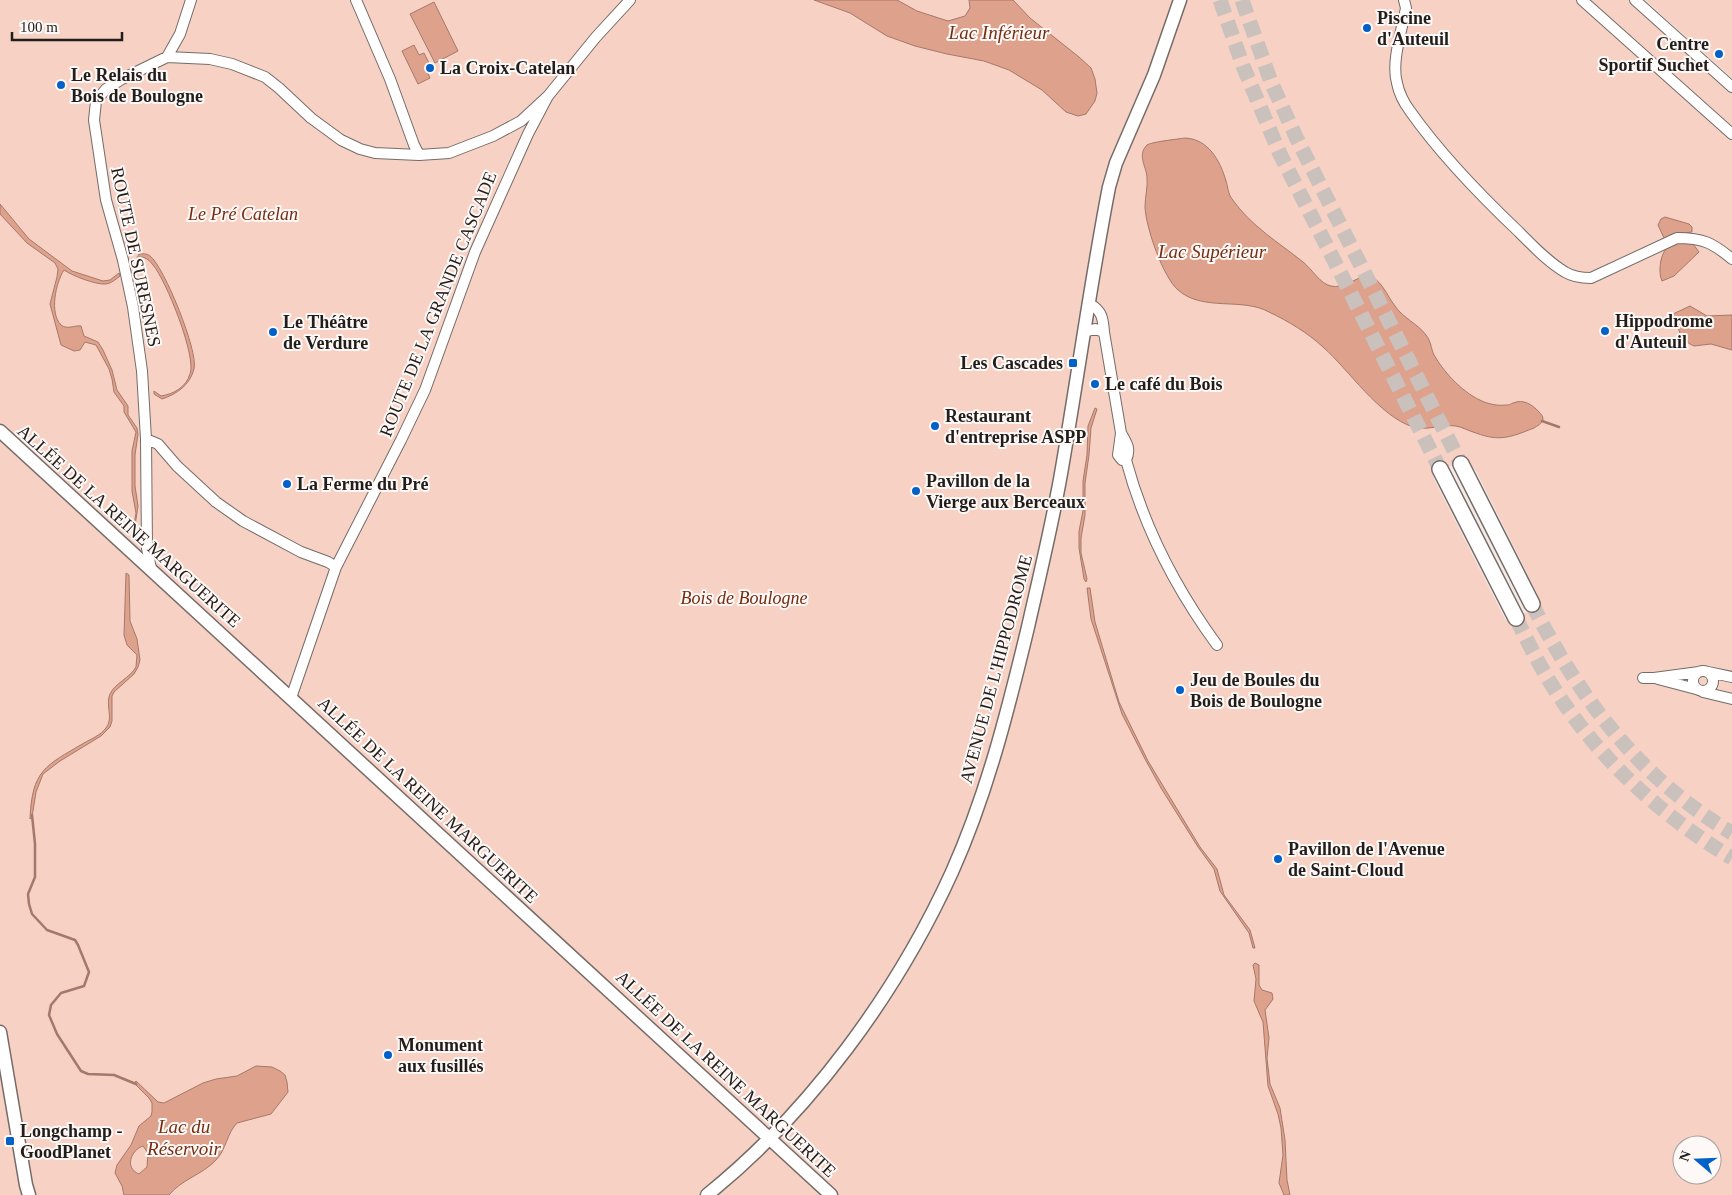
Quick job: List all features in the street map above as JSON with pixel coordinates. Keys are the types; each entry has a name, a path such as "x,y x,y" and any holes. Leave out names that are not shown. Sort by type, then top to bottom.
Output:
{"highway":[{"path":"1461,464 1532,604"},
{"path":"1440,469 1516,618"}],"main road":[{"name":"AVENUE DE L'HIPPODROME","path":"707,1195 726,1180 769,1138 816,1087 849,1044 884,995 920,935 952,872 979,803 1016,678 1042,567 1062,470 1109,187 1116,163 1154,75 1180,0"},
{"name":"ALLÉE DE LA REINE MARGUERITE","path":"0,431 831,1195"},
{"path":"0,1032 27,1192"}],"street":[{"path":"191,0 180,34 166,57 210,59 252,71 279,88 311,118 341,140 368,152 419,155 449,153 493,136 521,120 548,96"},
{"path":"356,0 390,79 419,155"},
{"name":"ROUTE DE LA GRANDE CASCADE","path":"291,698 332,564 402,440 425,390 475,252 528,134 548,96 596,37 630,0"},
{"path":"1404,0 1406,8 1395,71 1400,94 1409,109 1449,159 1483,197 1556,266 1566,273 1577,277 1591,278 1677,238 1703,240 1716,246 1732,259"},
{"path":"1582,0 1732,134"},
{"path":"1635,0 1732,87"},
{"name":"ROUTE DE SURESNES","path":"151,569 147,531 146,439 142,371 123,260 106,200 94,120 96,101 106,89 166,57"},
{"path":"1090,304 1103,317 1121,433 1118,455 1122,460 1126,460 1133,486 1164,560 1183,596 1217,646"},
{"path":"1084,332 1095,330 1104,332"},
{"path":"146,439 158,444 177,466 216,502 243,521 301,552 332,564"},
{"path":"1732,677 1704,672 1649,678 1732,699"},
{"path":"1704,672 1712,678 1713,684 1709,690 1700,690 1694,687 1692,680 1704,672"}],"green space":[{"name":"Bois de Boulogne","path":"0,0 1630,0 1732,92 1732,1195 0,1195","holes":["1463,463 1471,465 1476,471 1537,593 1531,606 1524,614 1512,622 1507,621 1504,617 1434,479 1433,474 1438,469"]},
{"name":"Centre Sportif Suchet","path":"1645,0 1732,0 1732,78"}],"water":[{"name":"Lac Inférieur","path":"814,0 897,0 917,11 948,21 965,16 970,8 969,0 1013,0 1030,18 1091,68 1097,93 1095,101 1086,114 1078,116 1066,112 1042,90 1009,70 984,61 915,46 887,36 850,13"},
{"path":"434,2 458,51 435,63 410,14"},
{"path":"414,45 419,55 424,53 430,65 425,67 430,78 418,84 402,51"},
{"name":"Lac Supérieur","path":"1185,138 1200,142 1212,152 1223,173 1229,193 1239,209 1265,233 1303,262 1323,282 1336,287 1367,275 1372,277 1380,283 1398,310 1426,335 1438,362 1462,389 1491,404 1527,403 1541,414 1543,417 1542,422 1534,428 1519,434 1499,438 1484,436 1456,426 1413,427 1400,421 1376,403 1323,347 1290,323 1258,308 1247,305 1199,301 1188,297 1178,290 1172,284 1161,264 1148,227 1145,207 1147,177 1142,157 1144,149 1149,144"},
{"path":"0,204 29,239 72,271 103,281 110,280 119,273 120,276 114,281 102,284 85,280 64,270 56,290 55,313 61,325 66,327 81,326 84,336 98,342 112,370 117,390 128,406 128,415 137,428 135,486 138,506 135,526 136,513 132,491 132,451 136,432 124,412 124,406 114,392 109,369 96,345 85,342 80,350 74,351 61,345 50,304 58,269 55,263 27,243 0,214"},
{"path":"1665,217 1689,224 1692,227 1692,232 1676,234 1665,240 1658,225 1661,219"},
{"path":"1681,242 1693,244 1699,252 1674,276 1662,281 1660,269 1664,252 1669,246"},
{"path":"139,254 150,256 163,276 179,310 194,360 192,375 186,384 178,392 162,399 154,394 154,391 161,396 170,394 186,383 191,365 189,352 179,319 159,273 150,261 140,257 137,258"},
{"path":"1690,306 1707,316 1732,315 1732,350 1711,344 1694,346 1686,341 1680,333 1673,314"},
{"path":"1095,408 1097,409 1091,428 1085,483 1085,515 1081,538 1081,553 1086,582 1079,548 1079,531 1083,511 1083,481 1087,455 1088,426"},
{"path":"126,573 129,575 130,621 137,639 140,660 138,667 134,674 112,696 112,721 110,727 101,736 60,761 43,774 36,792 32,817 30,819 34,790 43,771 50,764 96,737 104,730 109,720 108,703 112,690 136,667 137,655 127,645 124,635"},
{"path":"1087,588 1090,588 1095,622 1119,702 1148,761 1200,847 1217,869 1224,895 1250,930 1255,948 1253,948 1249,933 1220,891 1214,869 1161,788 1122,714 1091,619"},
{"path":"1255,963 1259,965 1259,985 1262,990 1272,993 1273,999 1265,1010 1269,1038 1267,1058 1270,1084 1280,1108 1290,1195 1284,1195 1279,1183 1283,1155 1281,1128 1268,1086 1263,1022 1254,1001 1256,979 1253,965"},
{"name":"Lac du Réservoir","path":"256,1066 272,1067 285,1075 288,1092 271,1114 237,1123 216,1160 169,1195 124,1195 122,1186 115,1173 117,1165 131,1145 139,1126 151,1116 152,1112 152,1103 149,1098 134,1083 136,1081 158,1102 164,1103 203,1083 237,1076","holes":["143,1146 148,1153 147,1167 139,1174 132,1168 131,1159 135,1151"]}],"waterway":[{"path":"1542,421 1559,427"},
{"path":"32,815 35,844 35,877 28,894 32,914 47,930 75,940 89,972 84,986 61,993 51,1005 49,1015 57,1034 81,1071 88,1074 114,1075 136,1084"}],"tunnel":[{"path":"1220,0 1243,66 1280,154 1440,469"},
{"path":"1242,0 1271,82 1296,137 1461,464"},
{"path":"1532,604 1570,672 1615,734 1668,787 1732,833"},
{"path":"1516,618 1550,682 1587,734 1608,758 1654,802 1705,841 1732,858"}],"place":[{"name":"Piscine d'Auteuil","path":"1367,28"},
{"name":"Centre Sportif Suchet","path":"1719,54"},
{"name":"La Croix-Catelan","path":"430,68"},
{"name":"Le Relais du Bois de Boulogne","path":"61,85"},
{"name":"Hippodrome d'Auteuil","path":"1605,331"},
{"name":"Le Théâtre de Verdure","path":"273,332"},
{"name":"Les Cascades","path":"1073,363"},
{"name":"Le café du Bois","path":"1095,384"},
{"name":"Restaurant d'entreprise ASPP","path":"935,426"},
{"name":"La Ferme du Pré","path":"287,484"},
{"name":"Pavillon de la Vierge aux Berceaux","path":"916,491"},
{"name":"Jeu de Boules du Bois de Boulogne","path":"1180,690"},
{"name":"Pavillon de l'Avenue de Saint-Cloud","path":"1278,859"},
{"name":"Monument aux fusillés","path":"388,1055"},
{"name":"Longchamp - GoodPlanet","path":"10,1141"}],"park label":[{"name":"Le Pré Catelan","path":"243,214"}]}
